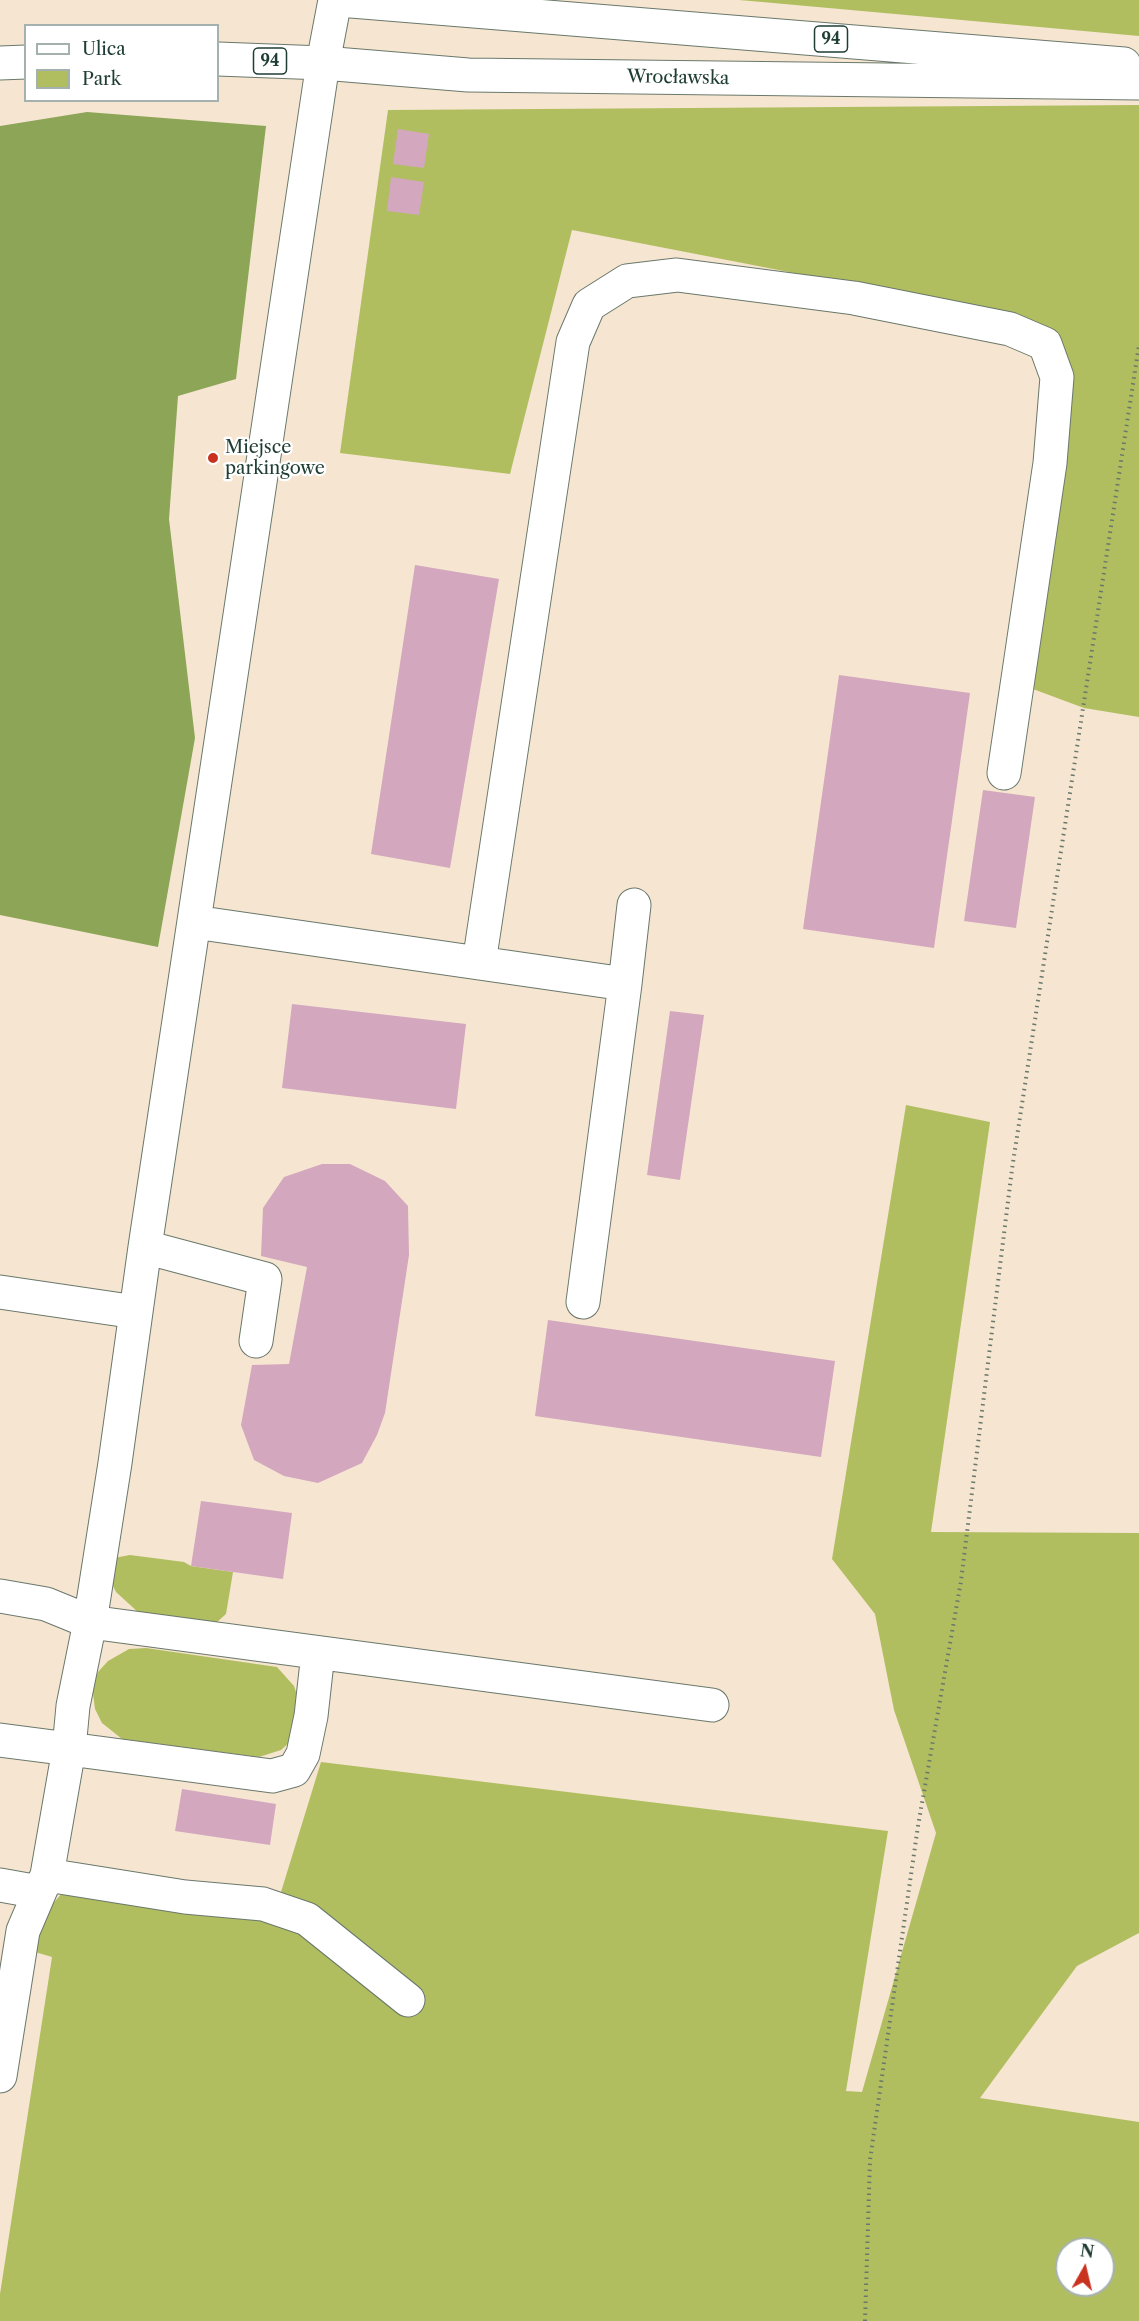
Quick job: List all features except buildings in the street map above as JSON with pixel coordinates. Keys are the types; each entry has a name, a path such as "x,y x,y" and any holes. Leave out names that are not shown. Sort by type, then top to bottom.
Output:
{"main road":[{"path":"0,2076 23,1931 43,1884 90,1622 322,63 337,0"},
{"name":"94","path":"337,0 1053,56 1139,66"},
{"name":"Wrocławska","path":"219,59 322,63 480,76 1139,83"},
{"path":"0,63 24,62"},
{"path":"479,963 573,342 589,305 627,281 677,275 854,298 1010,329 1045,344 1057,377 1050,463 1004,773"},
{"path":"583,1302 634,905"},
{"path":"194,922 625,984"},
{"path":"145,1247 265,1279 256,1341"},
{"path":"0,1292 136,1312"},
{"path":"0,1596 46,1604 90,1622 712,1705"},
{"path":"0,1740 272,1776 294,1770 303,1754 311,1716 318,1653"},
{"path":"0,1886 43,1884 263,1904 307,1919 408,2000"}],"path":[{"path":"865,2321 870,2160 918,1826 962,1581 1012,1169 1139,345"}],"green space":[{"path":"739,0 1139,0 1139,36 762,2"},
{"path":"1139,105 1139,717 1084,708 1006,679 1051,361 1011,315 572,230 510,474 340,453 388,110"},
{"path":"87,112 266,126 236,379 178,396 169,519 195,738 158,947 0,915 0,126"},
{"path":"906,1105 990,1122 931,1532 1139,1533 1139,1933 1077,1966 980,2098 1139,2122 1139,2321 0,2321 0,2294 52,1957 35,1952 32,1942 46,1912 62,1893 273,1918 321,1762 888,1831 846,2091 862,2092 936,1833 894,1710 875,1614 832,1559"},
{"path":"130,1555 184,1562 191,1566 233,1572 226,1614 216,1623 140,1614 116,1592 110,1580 114,1558"},
{"path":"146,1648 277,1667 294,1686 298,1698 291,1741 281,1750 259,1757 122,1739 102,1723 95,1709 92,1686 98,1672 108,1661 129,1649"}],"place":[{"name":"Miejsce parkingowe","path":"213,458"}]}
